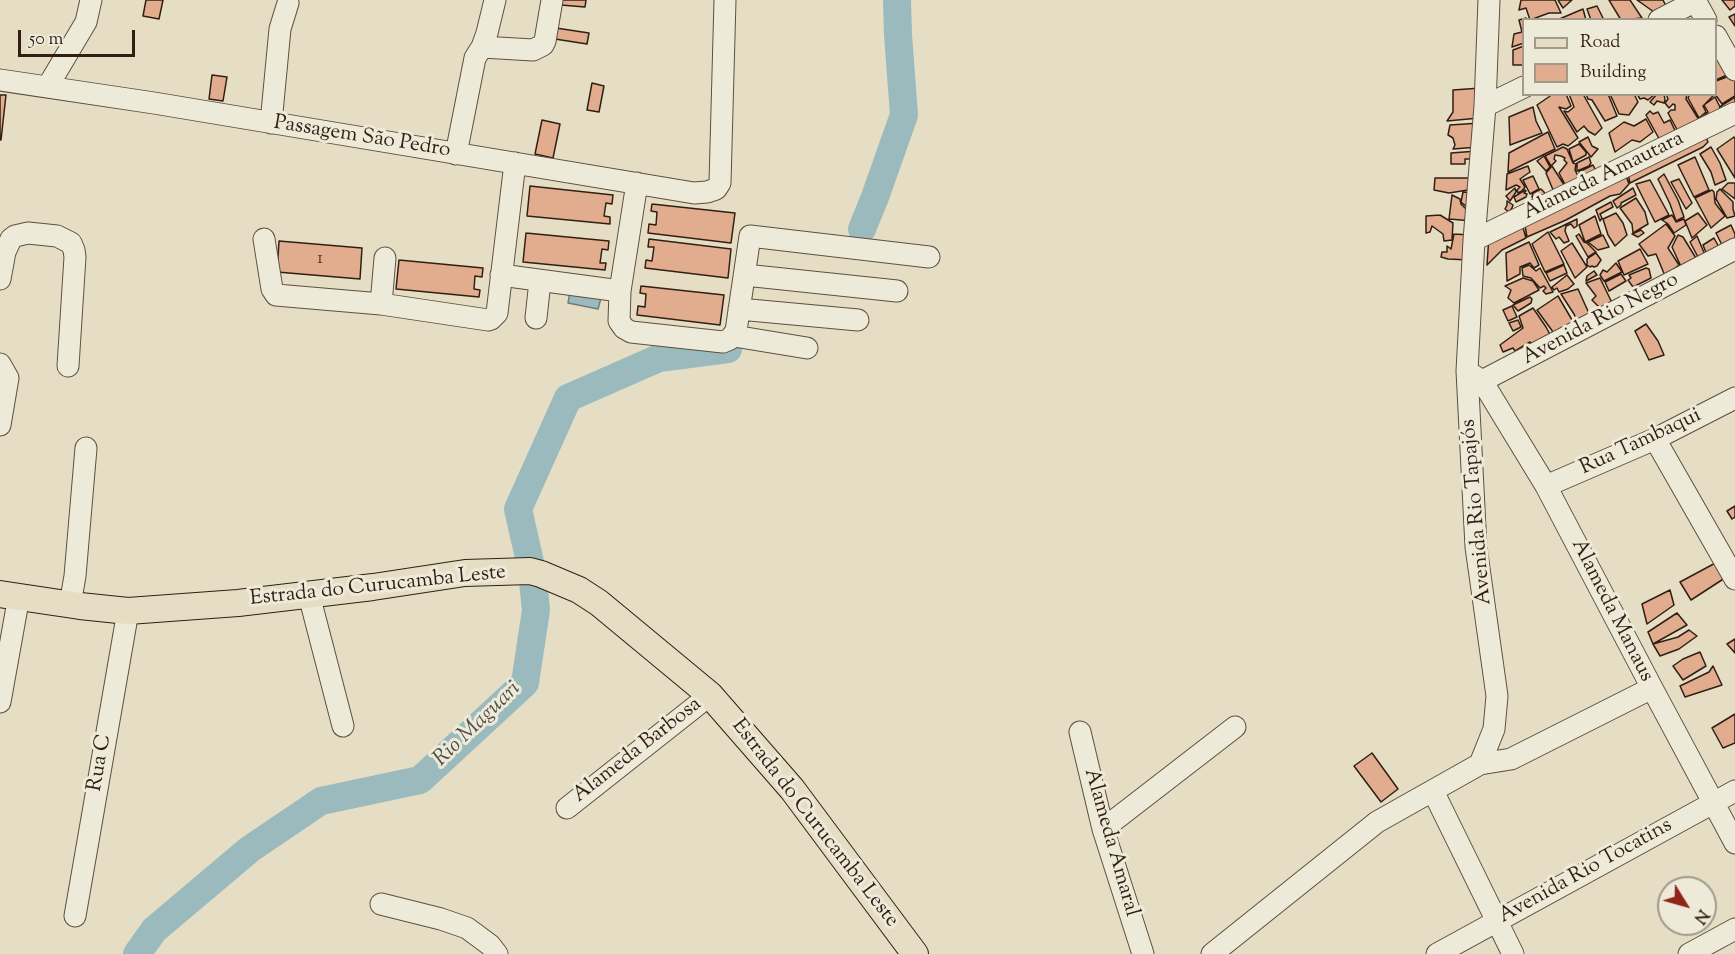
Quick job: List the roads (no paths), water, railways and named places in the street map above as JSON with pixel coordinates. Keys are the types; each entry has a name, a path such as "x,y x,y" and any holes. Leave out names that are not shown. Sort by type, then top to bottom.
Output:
{"main road":[{"name":"Estrada do Curucamba Leste","path":"9,595 128,611 309,595 465,573 536,573 579,590 600,603 710,695 792,789 915,954"}],"street":[{"path":"48,86 86,22 91,0"},
{"path":"456,154 475,58 488,33 495,0"},
{"path":"482,47 533,50 543,45 552,0"},
{"name":"Passagem São Pedro","path":"0,80 694,193 707,192 716,189 720,183 725,0"},
{"name":"Avenida Rio Tapajós","path":"1480,764 1494,729 1497,696 1476,547 1474,240 1485,106 1489,0"},
{"path":"1663,18 1696,0 1705,18"},
{"path":"271,123 280,29 288,3"},
{"path":"1717,38 1735,70"},
{"path":"1485,106 1522,88"},
{"name":"Alameda Amautara","path":"1474,240 1735,113"},
{"path":"264,239 272,289 276,295 381,304 491,319 497,313 515,163"},
{"path":"637,183 620,291 619,321 628,331 723,342 734,336 807,348"},
{"path":"0,279 5,252 11,239 15,236 28,233 57,236 70,243 75,257 68,366"},
{"path":"734,336 750,236 929,257"},
{"name":"Avenida Rio Negro","path":"1475,376 1735,249"},
{"path":"381,304 385,258"},
{"path":"501,275 620,291"},
{"path":"745,275 897,291"},
{"path":"536,318 540,281"},
{"path":"740,309 858,320"},
{"path":"0,364 8,378 0,425"},
{"name":"Alameda Manaus","path":"1475,376 1546,486 1735,843"},
{"name":"Rua Tambaqui","path":"1546,486 1655,439 1735,398"},
{"path":"1655,439 1735,579"},
{"path":"70,605 75,576 86,448"},
{"path":"0,702 9,595"},
{"path":"309,595 343,726"},
{"name":"Rua C","path":"75,916 128,611"},
{"path":"1212,954 1377,822 1480,764 1511,759 1652,688"},
{"name":"Alameda Barbosa","path":"567,808 710,695"},
{"path":"1103,829 1235,727"},
{"name":"Alameda Amaral","path":"1080,732 1103,829 1143,954"},
{"path":"1433,791 1496,922 1514,954"},
{"name":"Avenida Rio Tocatins","path":"1437,954 1735,791"},
{"path":"381,904 467,928 490,945 497,954"},
{"path":"1689,954 1735,929"}],"water":[{"path":"570,292 601,298 598,309 568,303"}],"waterway":[{"name":"Rio Maguari","path":"862,229 904,115 897,0"},
{"name":"Rio Maguari","path":"137,954 154,930 250,849 321,801 420,780 525,683 536,610 532,571 518,509 568,398 659,358 728,349"}]}
